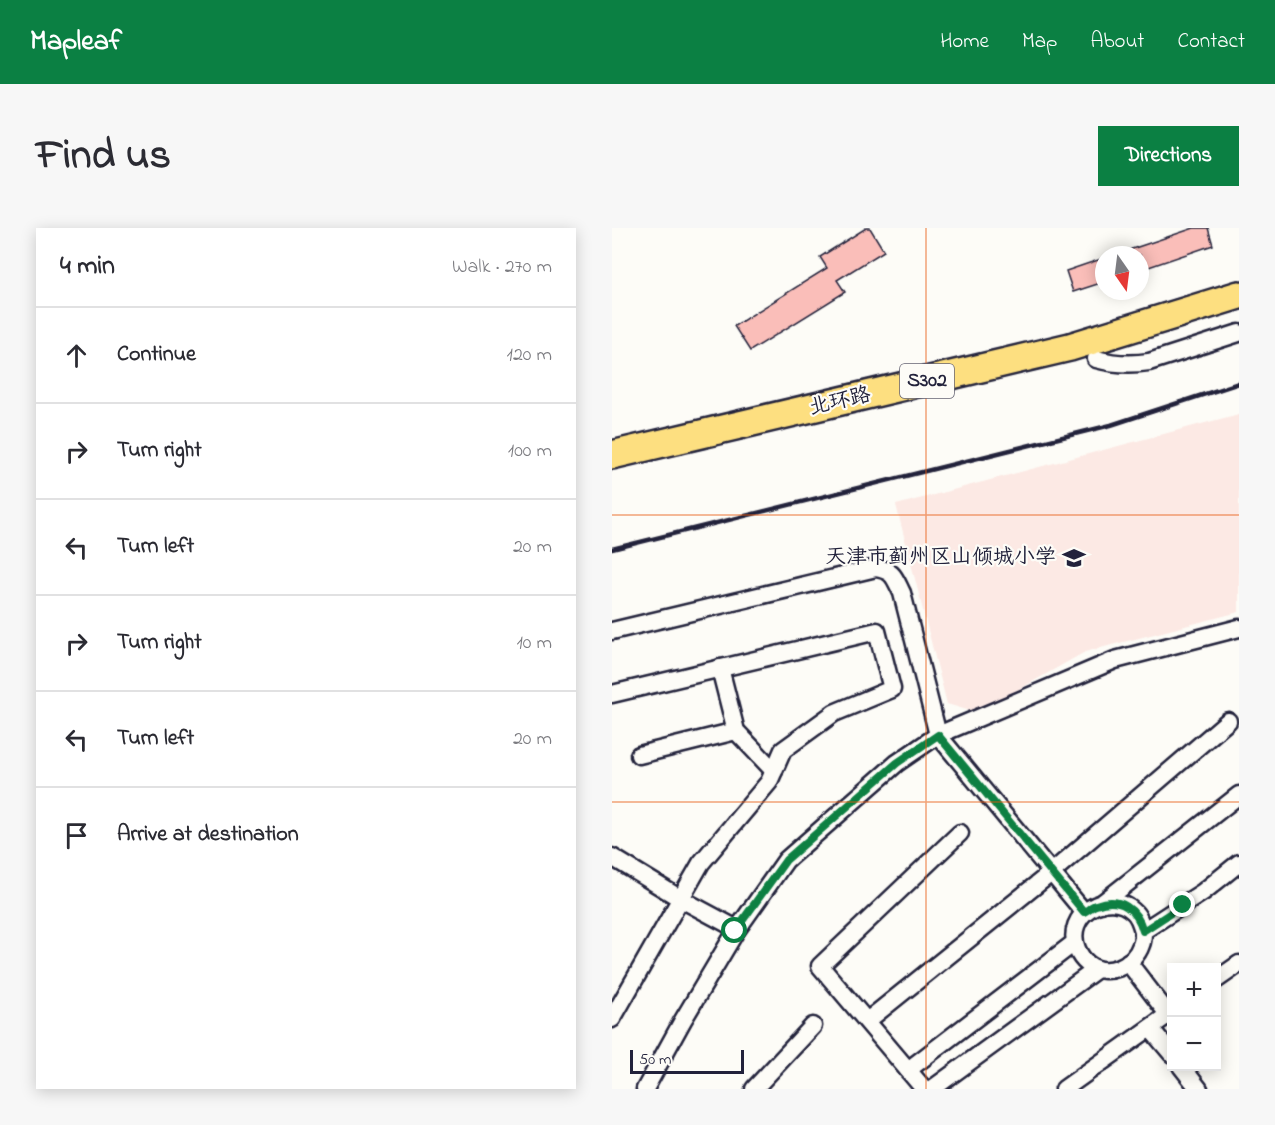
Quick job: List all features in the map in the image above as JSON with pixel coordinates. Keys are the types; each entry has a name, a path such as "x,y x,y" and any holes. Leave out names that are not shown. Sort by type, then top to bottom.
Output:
{"highway":[{"name":"北环路","path":"612,455 1070,347 1239,295"},
{"name":"北环路","path":"612,474 1096,359 1239,314"}],"street":[{"path":"1096,359 1120,364 1149,362 1239,333"},
{"path":"612,631 876,568 886,570 893,575 902,592 938,735 1084,912"},
{"path":"645,1089 737,929 786,860 897,763 938,735 1115,660 1239,628"},
{"path":"612,694 877,631 892,689 834,712 783,750 769,782 701,863 612,1019"},
{"path":"720,668 736,731 774,771"},
{"path":"867,1021 1051,873 1228,721"},
{"path":"639,755 736,731"},
{"path":"1101,904 1239,795"},
{"path":"924,1089 820,966 960,833"},
{"path":"612,857 681,899 737,929"},
{"path":"1143,931 1203,892 1239,863"},
{"path":"1110,902 1125,904 1140,920 1143,931 1142,945 1135,956 1111,971 1097,969 1087,963 1078,953 1073,939 1076,925 1084,912 1096,905 1110,902"},
{"path":"908,1070 1074,943"},
{"path":"1128,962 1167,1009"},
{"path":"1221,977 1239,964"},
{"path":"932,1089 1097,969"},
{"path":"1064,1089 1167,1015"},
{"path":"754,1089 813,1026"},
{"path":"1150,1028 1167,1048"},
{"path":"1185,1071 1199,1089"}],"shaded area":[{"name":"天津市蓟州区山倾城小学","path":"1239,414 1239,612 1085,652 977,713 947,704 896,505"}],"building":[{"path":"866,228 870,228 884,251 837,280 845,292 750,351 734,326 827,268 820,257"},
{"path":"1194,228 1208,228 1213,245 1149,267 1149,246 1141,246"},
{"path":"1095,261 1095,285 1073,292 1066,271"}],"railway":[{"path":"612,549 1111,425 1239,383"}],"place":[{"name":"天津市蓟州区山倾城小学","path":"1074,558"}],"route":[{"path":"735,931 786,860 897,763 938,735 1084,912 1096,905 1110,902 1125,904 1140,920 1143,931 1183,905"}]}
